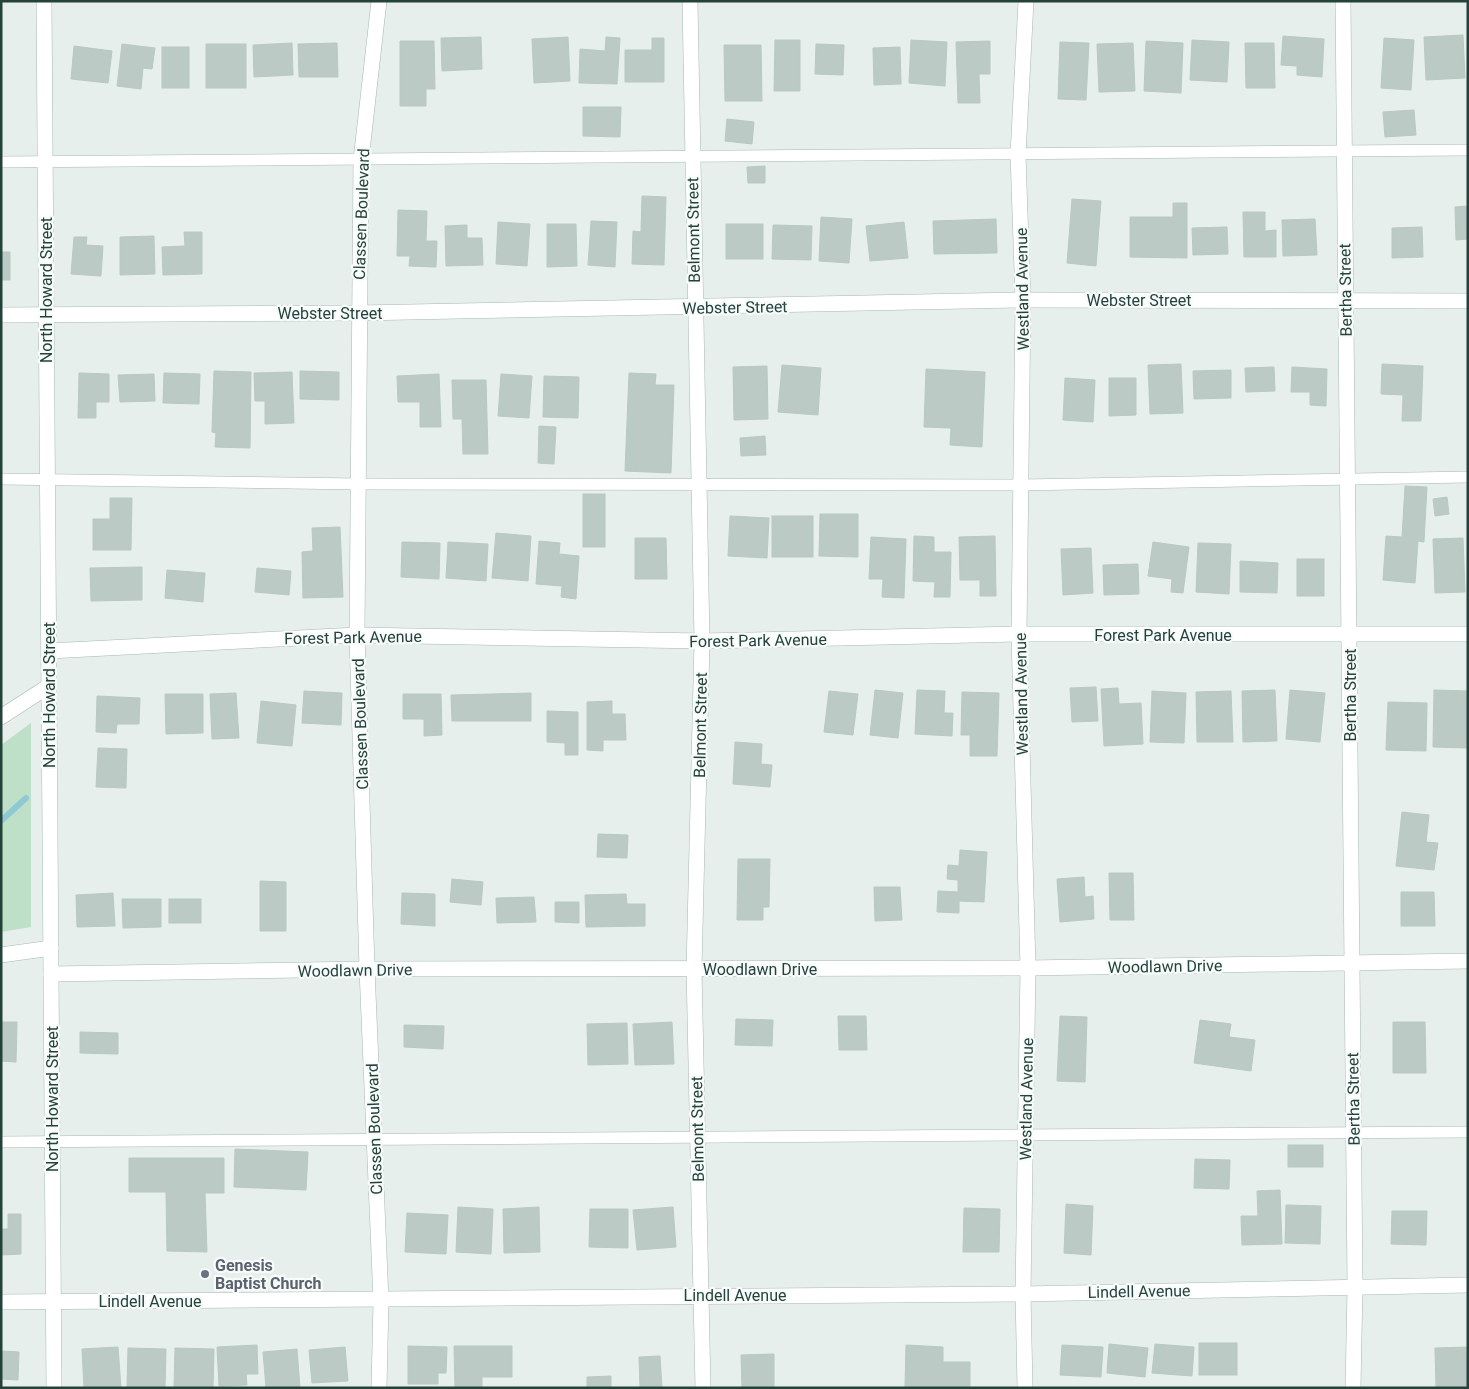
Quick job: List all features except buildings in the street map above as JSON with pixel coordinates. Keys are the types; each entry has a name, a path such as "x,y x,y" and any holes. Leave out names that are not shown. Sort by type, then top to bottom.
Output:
{"street":[{"name":"North Howard Street","path":"44,1 54,1388"},
{"name":"Classen Boulevard","path":"379,1 361,160 357,635 367,969 382,1300 380,1388"},
{"name":"Belmont Street","path":"690,1 694,308 702,641 694,970 703,1388"},
{"name":"Westland Avenue","path":"1025,1388 1023,1294 1028,968 1019,634 1023,300 1018,155 1026,1"},
{"name":"Bertha Street","path":"1343,1 1350,636 1351,962 1356,1287 1353,1388"},
{"name":"Webster Street","path":"1,315 359,313 694,308 1023,300 1468,301"},
{"name":"Forest Park Avenue","path":"49,651 357,635 702,641 1019,634 1350,636 1468,634"},
{"path":"1,717 49,686"},
{"path":"1,955 51,948"},
{"name":"Woodlawn Drive","path":"51,974 367,969 1028,968 1468,961"},
{"name":"Lindell Avenue","path":"1,1302 382,1300 700,1295 1023,1294 1468,1285"}],"lane":[{"path":"1,162 1468,150"},
{"path":"1,479 47,478 358,484 698,483 1021,485 1468,477"},
{"path":"1,1142 1468,1132"}],"green space":[{"path":"31,723 31,927 1,932 1,745"}],"waterway":[{"path":"1,821 26,798"}],"place":[{"name":"Genesis Baptist Church","path":"205,1274"}]}
